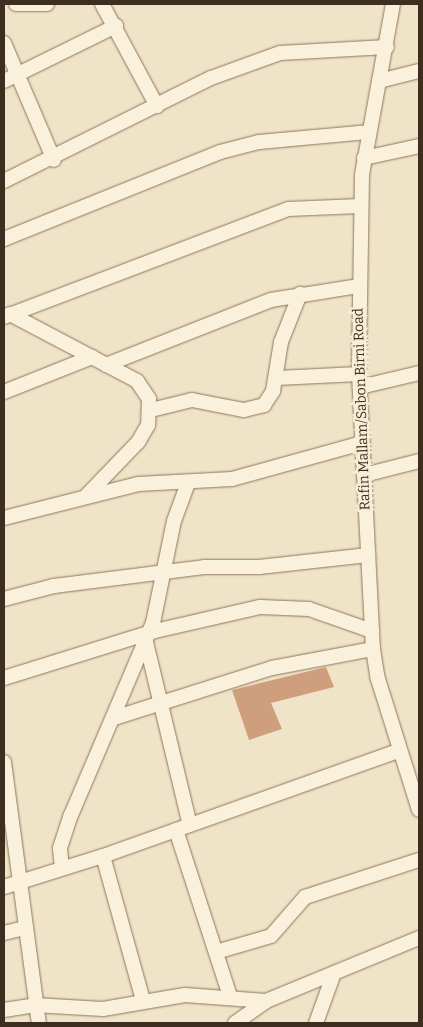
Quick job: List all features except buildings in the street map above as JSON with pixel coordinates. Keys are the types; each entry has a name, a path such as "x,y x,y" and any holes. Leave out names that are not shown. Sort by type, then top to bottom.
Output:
{"street":[{"path":"16,4 47,4"},
{"path":"102,4 116,26 157,106"},
{"name":"Rafin Mallam/Sabon Birni Road","path":"393,4 387,47 368,132 360,206 358,286 362,443 373,649 400,750 419,810"},
{"path":"4,81 116,26"},
{"path":"4,43 20,74 54,160"},
{"path":"4,181 54,160 211,78 280,53 387,47"},
{"path":"379,81 419,71"},
{"path":"4,239 220,152 259,142 368,132"},
{"path":"364,158 419,146"},
{"path":"7,316 288,209 360,206"},
{"path":"106,364 271,300 358,286"},
{"path":"151,410 192,400 244,410 270,399 277,378 281,342 300,294"},
{"path":"7,316 106,364 144,388 151,410 138,442 86,495"},
{"path":"4,392 92,358"},
{"path":"277,378 360,380 419,373"},
{"path":"4,518 86,495 138,484 188,483 232,479 362,443"},
{"path":"364,475 419,461"},
{"path":"62,868 63,836 114,718 145,636 166,573 174,522 188,483"},
{"path":"4,599 54,586 166,573 368,554"},
{"path":"4,678 145,636 286,605 372,631"},
{"path":"145,636 190,825"},
{"path":"114,718 159,701 296,662 373,649"},
{"path":"4,887 103,856 400,750"},
{"path":"4,762 34,1005 39,1023"},
{"path":"176,830 230,996"},
{"path":"103,856 144,1000"},
{"path":"216,952 271,936 305,897 419,860"},
{"path":"4,933 24,928"},
{"path":"234,1023 266,1001 419,938"},
{"path":"316,1023 334,973"},
{"path":"4,1010 34,1005 104,1009 144,1000 230,996 266,1001"}]}
